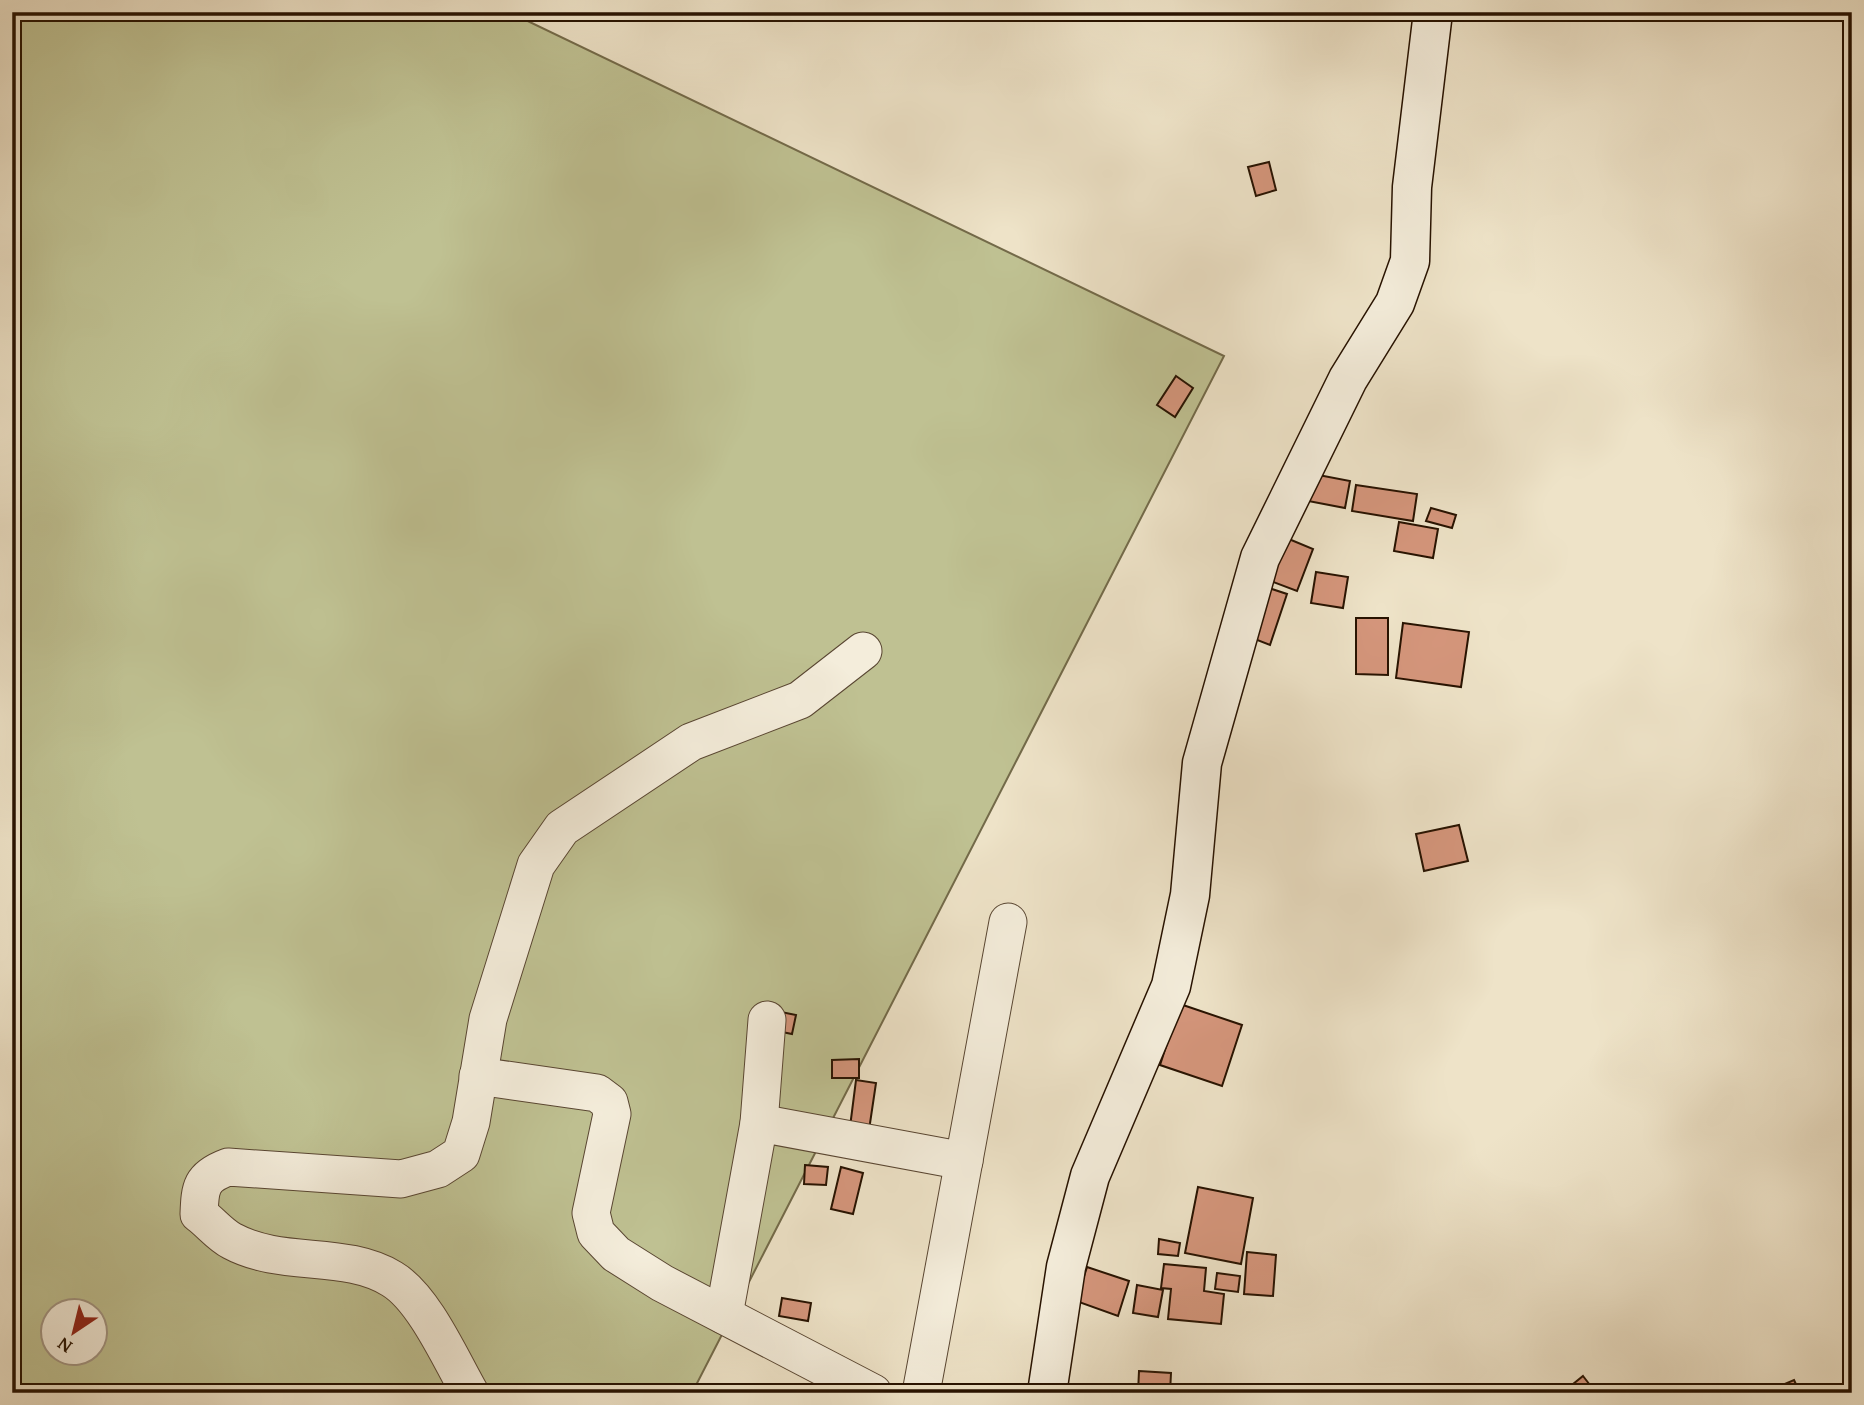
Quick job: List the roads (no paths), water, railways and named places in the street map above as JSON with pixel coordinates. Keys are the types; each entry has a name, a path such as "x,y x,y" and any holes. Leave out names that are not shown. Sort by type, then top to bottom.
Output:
{"main road":[{"path":"1047,1393 1066,1267 1090,1176 1171,986 1190,895 1202,764 1260,558 1348,379 1395,303 1410,261 1412,187 1433,12"}],"street":[{"path":"470,1393 417,1303 393,1279 363,1267 282,1257 232,1241 199,1214 200,1191 211,1174 228,1167 401,1179 438,1169 461,1154 471,1122 488,1019 536,865 562,828 691,742 800,700 863,651"},
{"path":"920,1393 1008,922"},
{"path":"724,1315 759,1123 766,1020"},
{"path":"478,1076 597,1093 609,1102 612,1114 591,1213 596,1233 616,1254 639,1268 873,1393"},
{"path":"759,1123 964,1161"}]}
